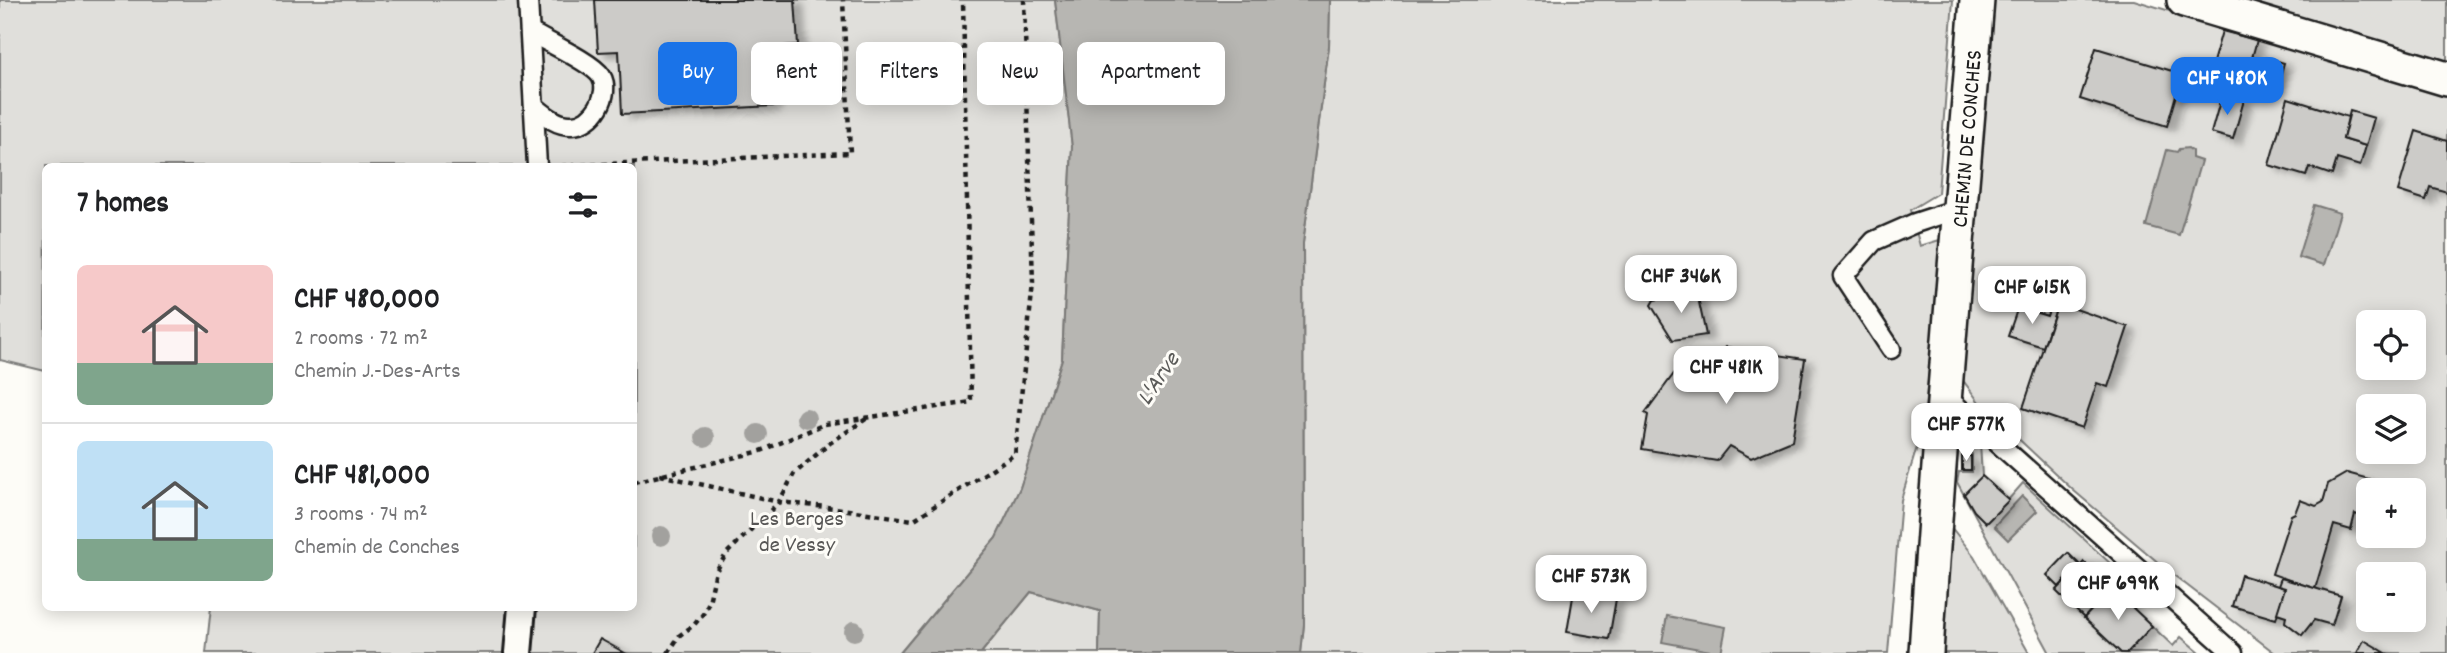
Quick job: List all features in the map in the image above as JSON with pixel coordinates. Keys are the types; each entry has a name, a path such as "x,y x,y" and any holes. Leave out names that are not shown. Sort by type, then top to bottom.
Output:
{"street":[{"name":"CHEMIN DE CONCHES","path":"1926,653 1937,471 1977,0"},
{"path":"2185,0 2447,79"},
{"path":"518,653 522,611"}],"lane":[{"path":"528,0 532,33 537,163"},
{"path":"532,33 589,66 600,74 604,85 599,106 588,121 572,125 553,121 534,106"},
{"path":"1891,349 1843,276 1874,241 1915,223 1961,208"},
{"path":"1944,395 2234,653"}],"path":[{"path":"625,163 850,153 843,0"},
{"path":"637,481 761,451 816,427 971,402 963,0"},
{"path":"660,475 779,502 913,520 1015,454 1033,283 1024,0"},
{"path":"668,653 680,635 694,625 706,608 716,571 723,558 779,502 794,474 830,443 869,417"}],"green space":[{"name":"Les Berges de Vessy","path":"0,0 1055,0 1060,42 977,42 977,105 1063,105 1063,69 1072,147 1062,359 1020,488 996,538 900,653 206,653 211,611 637,611 637,163 42,163 42,370 0,360"},
{"path":"1330,0 1953,0 1938,193 1910,210 1920,246 1943,239 1923,427 1901,500 1888,653 1301,653 1304,624 1303,243 1329,46"},
{"path":"1994,0 2134,0 2447,96 2447,653 2275,653 2167,570 2073,490 1979,402 1962,379"},
{"path":"2242,0 2447,0 2447,61"},
{"path":"1975,439 1980,443 1982,476 2008,500 2023,483 2111,564 2100,577 2173,646 2181,637 2200,653 2050,653 1957,482 1959,472 1972,472 1972,454 1966,451"},
{"path":"1951,527 1974,556 2029,653 1943,653"},
{"path":"1031,592 1100,611 1099,653 981,653"}],"water":[{"name":"L'Arve","path":"1055,0 1330,0 1329,46 1303,243 1304,624 1301,653 1099,653 1100,611 1031,592 981,653 900,653 996,538 1020,488 1062,359 1072,147 1063,69 1063,42 1060,42"},
{"path":"2188,148 2192,151 2192,158 2201,161 2179,235 2146,226 2167,150 2177,152 2179,149"},
{"path":"2314,205 2340,213 2324,265 2298,257"},
{"path":"2022,496 2037,511 2008,540 1994,526"},
{"path":"1667,616 1726,627 1721,653 1662,642"}],"building":[{"path":"595,0 795,0 798,42 751,42 751,105 773,106 622,114 619,51 598,52"},
{"path":"2222,31 2257,40 2244,86 2209,76"},
{"path":"2096,48 2182,74 2167,126 2080,99"},
{"path":"2267,58 2284,63 2277,87 2260,82"},
{"path":"2222,94 2244,100 2233,139 2211,133"},
{"path":"2288,98 2348,117 2343,139 2366,146 2360,166 2337,159 2332,175 2309,167 2306,176 2269,165"},
{"path":"2350,111 2374,118 2366,146 2343,139"},
{"path":"2416,131 2447,141 2447,192 2430,187 2426,200 2398,191"},
{"path":"1694,291 1697,293 1706,335 1673,340 1651,305 1654,300"},
{"path":"2023,292 2052,302 2047,316 2018,307"},
{"path":"2052,302 2058,303 2043,347 2008,336 2018,307 2047,316"},
{"path":"2058,303 2128,327 2108,387 2097,383 2082,428 2023,408"},
{"path":"1726,347 1805,359 1792,441 1751,458 1729,446 1717,461 1642,449 1648,415 1645,413 1687,356 1716,360"},
{"path":"1962,456 1971,456 1971,470 1962,470"},
{"path":"2347,473 2365,478 2356,478 2356,514 2351,530 2334,525 2315,589 2272,574 2291,515 2295,513 2300,500 2316,506 2323,502 2328,484"},
{"path":"1982,476 2009,500 1986,523 1974,511 1964,494"},
{"path":"2068,553 2080,565 2059,587 2047,575"},
{"path":"2084,562 2112,588 2084,618 2056,591"},
{"path":"2241,575 2285,588 2276,619 2232,606"},
{"path":"2281,578 2341,596 2332,625 2314,620 2302,635 2285,622 2286,616 2277,613 2285,588 2278,586"},
{"path":"2112,588 2152,626 2127,653 2121,653 2084,618"},
{"path":"1574,591 1616,599 1609,639 1567,632"},
{"path":"600,639 625,653 592,653"},
{"path":"2364,640 2386,653 2357,653"}]}
